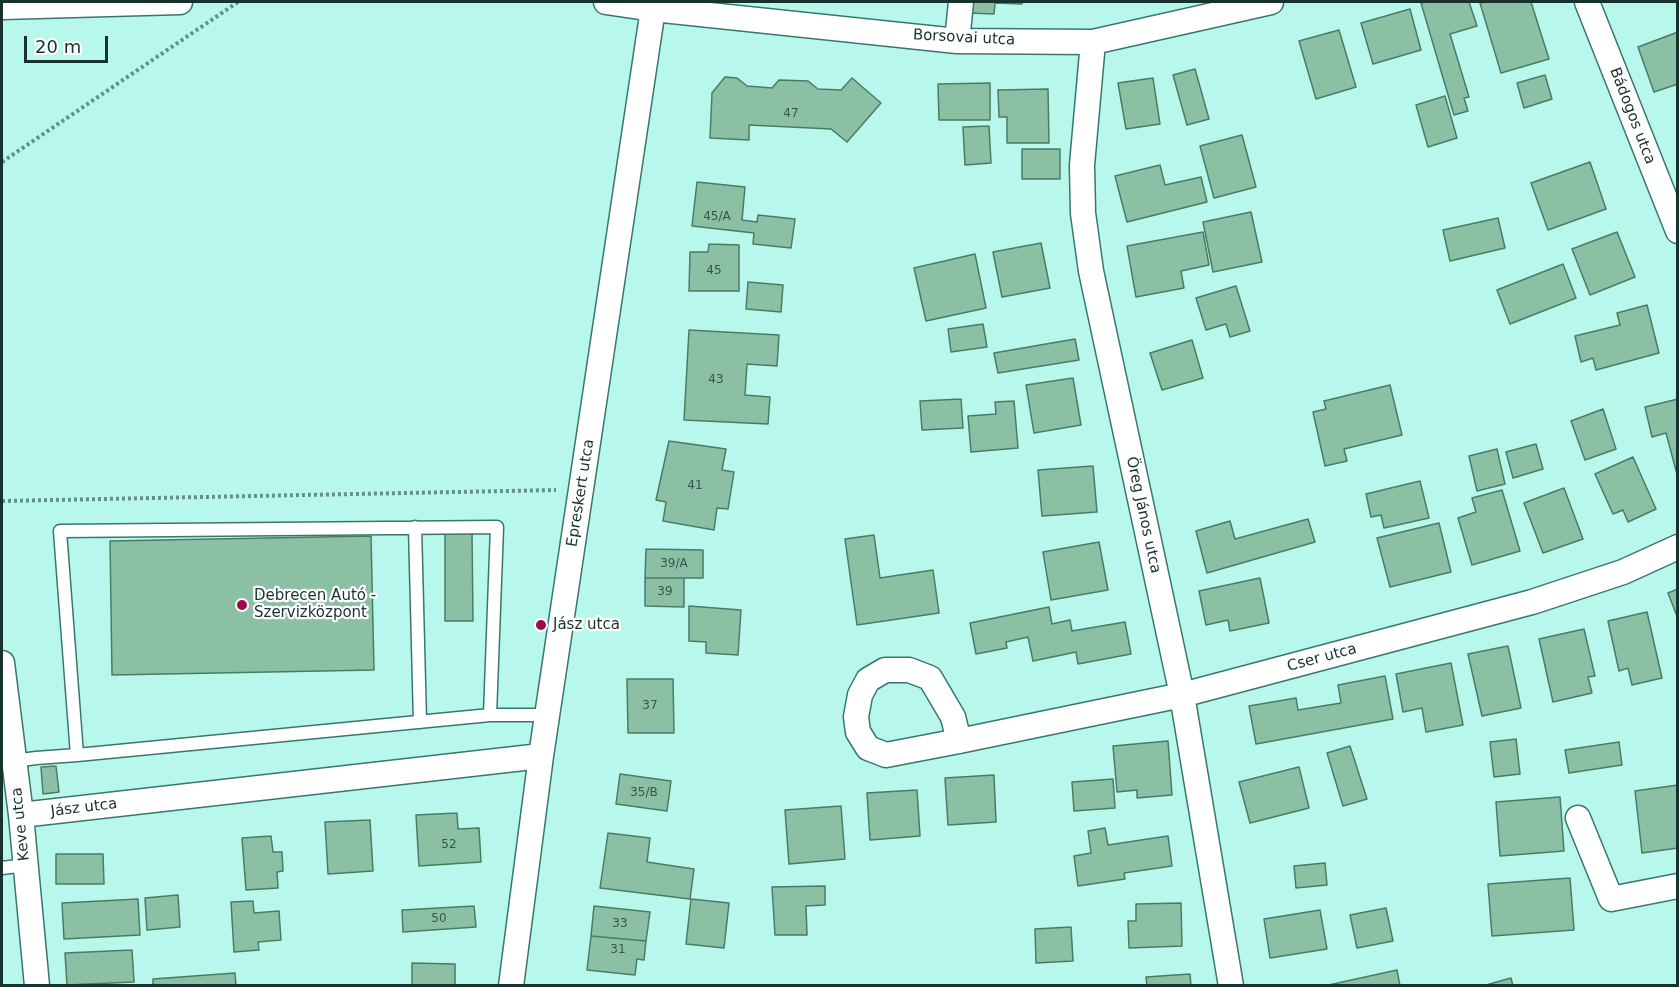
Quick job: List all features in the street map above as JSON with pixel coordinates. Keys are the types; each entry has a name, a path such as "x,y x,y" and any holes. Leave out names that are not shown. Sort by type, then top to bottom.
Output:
{"street":[{"path":"2,7 180,2"},
{"name":"Borsovai utca","path":"606,2 654,5 957,41 1093,42 1271,2"},
{"path":"957,41 961,2"},
{"name":"Bádogos utca","path":"1587,2 1677,231"},
{"name":"Epreskert utca","path":"512,986 541,756 654,5"},
{"name":"Öreg János utca","path":"1093,42 1082,165 1083,213 1089,260 1182,695 1231,986"},
{"name":"Cser utca","path":"959,741 953,717 930,678 909,670 885,670 868,680 860,695 855,717 858,732 868,748 886,755 959,741 1182,695 1532,602 1623,572 1677,547"},
{"name":"Keve utca","path":"2,663 21,816 37,986"},
{"name":"Jász utca","path":"21,816 541,756"},
{"path":"1578,818 1611,899 1677,886"}],"lane":[{"path":"415,527 420,722"},
{"path":"77,755 60,531 497,527 490,715"},
{"path":"14,761 490,715 547,715"},
{"path":"2,868 26,865"}],"path":[{"path":"2,162 238,2"},
{"path":"2,501 581,489"}],"building":[{"path":"968,2 1022,2 1022,4 995,3 994,14 968,13"},
{"path":"1469,2 1477,26 1450,34 1469,97 1464,98 1468,111 1454,115 1421,3"},
{"path":"1531,2 1549,59 1501,73 1480,3"},
{"path":"1410,9 1421,50 1373,64 1361,23"},
{"path":"1339,30 1356,87 1316,99 1299,41"},
{"path":"1678,32 1678,84 1654,92 1638,47"},
{"path":"1195,69 1209,119 1187,125 1173,75"},
{"path":"1545,75 1552,99 1524,108 1517,83"},
{"path":"725,77 737,78 747,86 772,88 779,80 808,81 818,89 841,90 852,78 881,103 847,142 831,129 749,125 749,140 710,138 712,93"},
{"path":"1153,78 1160,124 1126,129 1118,83"},
{"path":"990,83 990,120 939,120 938,84"},
{"path":"1048,89 1049,143 1007,143 1007,117 999,117 998,90"},
{"path":"1445,96 1457,138 1428,147 1416,105"},
{"path":"989,126 991,163 965,165 963,127"},
{"path":"1242,135 1256,187 1214,198 1200,146"},
{"path":"1022,149 1060,149 1060,179 1022,179"},
{"path":"1590,162 1606,209 1548,230 1531,183"},
{"path":"1160,165 1165,185 1201,177 1207,202 1127,222 1115,176"},
{"path":"697,182 745,187 742,220 757,222 758,215 795,219 791,248 753,244 754,233 692,226"},
{"path":"1251,212 1262,262 1213,272 1203,222"},
{"path":"1498,218 1505,248 1450,261 1443,230"},
{"path":"1203,232 1209,265 1181,271 1184,288 1136,297 1127,246"},
{"path":"1617,232 1635,277 1590,295 1572,249"},
{"path":"1041,243 1050,288 1002,297 993,252"},
{"path":"709,244 739,245 739,291 689,291 690,252 708,252"},
{"path":"975,254 986,308 926,321 914,268"},
{"path":"1563,264 1576,298 1510,324 1497,290"},
{"path":"748,282 783,285 781,312 746,309"},
{"path":"1236,286 1250,331 1230,337 1226,324 1206,330 1196,298"},
{"path":"1647,305 1659,353 1596,370 1593,358 1581,362 1575,336 1620,325 1617,313"},
{"path":"983,324 987,347 951,352 948,329"},
{"path":"689,330 779,335 777,366 747,364 745,395 770,397 768,424 684,420"},
{"path":"1075,339 1079,360 998,373 994,353"},
{"path":"1192,340 1203,378 1162,390 1150,353"},
{"path":"1073,378 1081,425 1034,433 1026,385"},
{"path":"1390,385 1402,435 1344,449 1347,461 1325,466 1313,412 1326,409 1324,401"},
{"path":"961,399 963,428 922,430 920,401"},
{"path":"1678,399 1678,478 1666,433 1652,437 1645,407"},
{"path":"1014,401 1018,448 971,452 968,416 996,414 995,402"},
{"path":"1603,409 1616,449 1585,460 1571,421"},
{"path":"669,441 726,449 722,470 734,472 728,509 717,508 714,530 663,521 666,502 656,500"},
{"path":"1536,444 1543,469 1513,478 1506,452"},
{"path":"1497,449 1505,484 1477,491 1469,456"},
{"path":"1633,457 1656,509 1628,522 1623,510 1613,514 1595,474"},
{"path":"1093,466 1097,512 1042,516 1038,470"},
{"path":"1420,481 1429,518 1384,528 1381,515 1371,517 1366,494"},
{"path":"1564,488 1583,539 1543,553 1524,503"},
{"path":"1502,490 1520,551 1472,565 1458,518 1476,512 1472,498"},
{"path":"1308,519 1315,542 1207,573 1196,531 1230,521 1235,539"},
{"path":"1439,523 1451,572 1390,587 1377,538"},
{"path":"472,532 473,621 445,621 445,533"},
{"path":"874,535 880,578 933,570 939,613 857,625 845,539"},
{"name":"Debrecen Autó - Szervizközpont","path":"371,536 374,670 112,675 110,541"},
{"path":"1099,542 1108,590 1051,600 1043,552"},
{"path":"646,549 703,550 703,578 645,578"},
{"path":"645,578 684,578 684,607 645,606"},
{"path":"1260,578 1269,623 1230,631 1228,620 1206,625 1199,591"},
{"path":"1678,589 1678,619 1668,593"},
{"path":"689,606 741,610 738,655 706,653 706,642 689,641"},
{"path":"1049,607 1052,624 1070,620 1072,631 1125,622 1131,654 1078,664 1076,652 1033,661 1028,637 1006,642 1007,648 976,654 970,623"},
{"path":"1647,612 1662,678 1632,685 1628,668 1619,671 1608,621"},
{"path":"1584,629 1595,676 1588,677 1592,693 1553,702 1539,639"},
{"path":"1508,646 1521,708 1482,716 1468,654"},
{"path":"1451,663 1463,725 1426,732 1422,708 1403,712 1396,674"},
{"path":"1385,676 1393,719 1256,744 1249,706 1296,698 1298,710 1341,703 1338,685"},
{"path":"627,679 673,679 674,733 628,733"},
{"path":"1516,739 1520,774 1494,777 1490,742"},
{"path":"1168,741 1172,795 1137,798 1137,790 1117,792 1113,746"},
{"path":"1619,742 1622,765 1569,773 1565,750"},
{"path":"1350,746 1367,799 1343,806 1327,753"},
{"path":"56,766 59,792 43,794 41,767"},
{"path":"1299,767 1309,808 1250,823 1239,782"},
{"path":"620,774 671,781 667,811 616,804"},
{"path":"994,775 996,822 948,825 945,778"},
{"path":"1113,779 1115,808 1074,811 1072,782"},
{"path":"1678,785 1678,848 1642,853 1635,791"},
{"path":"917,790 920,836 870,840 867,793"},
{"path":"1560,797 1564,851 1500,856 1496,802"},
{"path":"841,806 845,859 789,864 785,810"},
{"path":"457,813 458,829 479,828 481,862 419,866 416,815"},
{"path":"370,820 373,871 328,874 325,822"},
{"path":"1105,828 1108,845 1168,836 1172,866 1124,873 1125,879 1078,886 1074,856 1091,853 1088,831"},
{"path":"608,833 650,838 647,862 694,869 690,899 600,888"},
{"path":"271,836 273,852 282,852 283,871 277,872 278,888 246,890 242,838"},
{"path":"56,854 103,854 104,884 56,884"},
{"path":"1325,863 1327,885 1296,888 1294,866"},
{"path":"1570,878 1574,930 1492,936 1488,884"},
{"path":"825,886 825,905 806,906 807,935 775,935 772,887"},
{"path":"178,895 180,927 147,930 145,898"},
{"path":"138,899 140,935 64,939 62,903"},
{"path":"691,899 729,903 724,948 686,944"},
{"path":"253,901 254,913 279,911 281,940 258,942 259,950 234,952 231,902"},
{"path":"1181,903 1182,946 1129,948 1128,921 1136,921 1136,904"},
{"path":"474,906 476,927 403,932 402,910"},
{"path":"594,906 650,912 646,941 591,936"},
{"path":"1386,908 1393,941 1357,948 1350,915"},
{"path":"1320,910 1327,949 1270,958 1264,919"},
{"path":"1071,927 1073,961 1036,963 1035,929"},
{"path":"591,936 646,941 644,960 637,959 635,975 587,970"},
{"path":"132,950 134,982 67,985 65,953"},
{"path":"412,963 455,964 455,986 412,986"},
{"path":"1397,970 1400,986 1324,986"},
{"path":"235,973 236,986 153,986 153,979"},
{"path":"1190,974 1191,986 1147,986 1146,977"},
{"path":"1511,978 1513,986 1486,986 1486,985"}],"place":[{"name":"Debrecen Autó - Szervizközpont","path":"242,605"},
{"name":"Jász utca","path":"541,625"}]}
